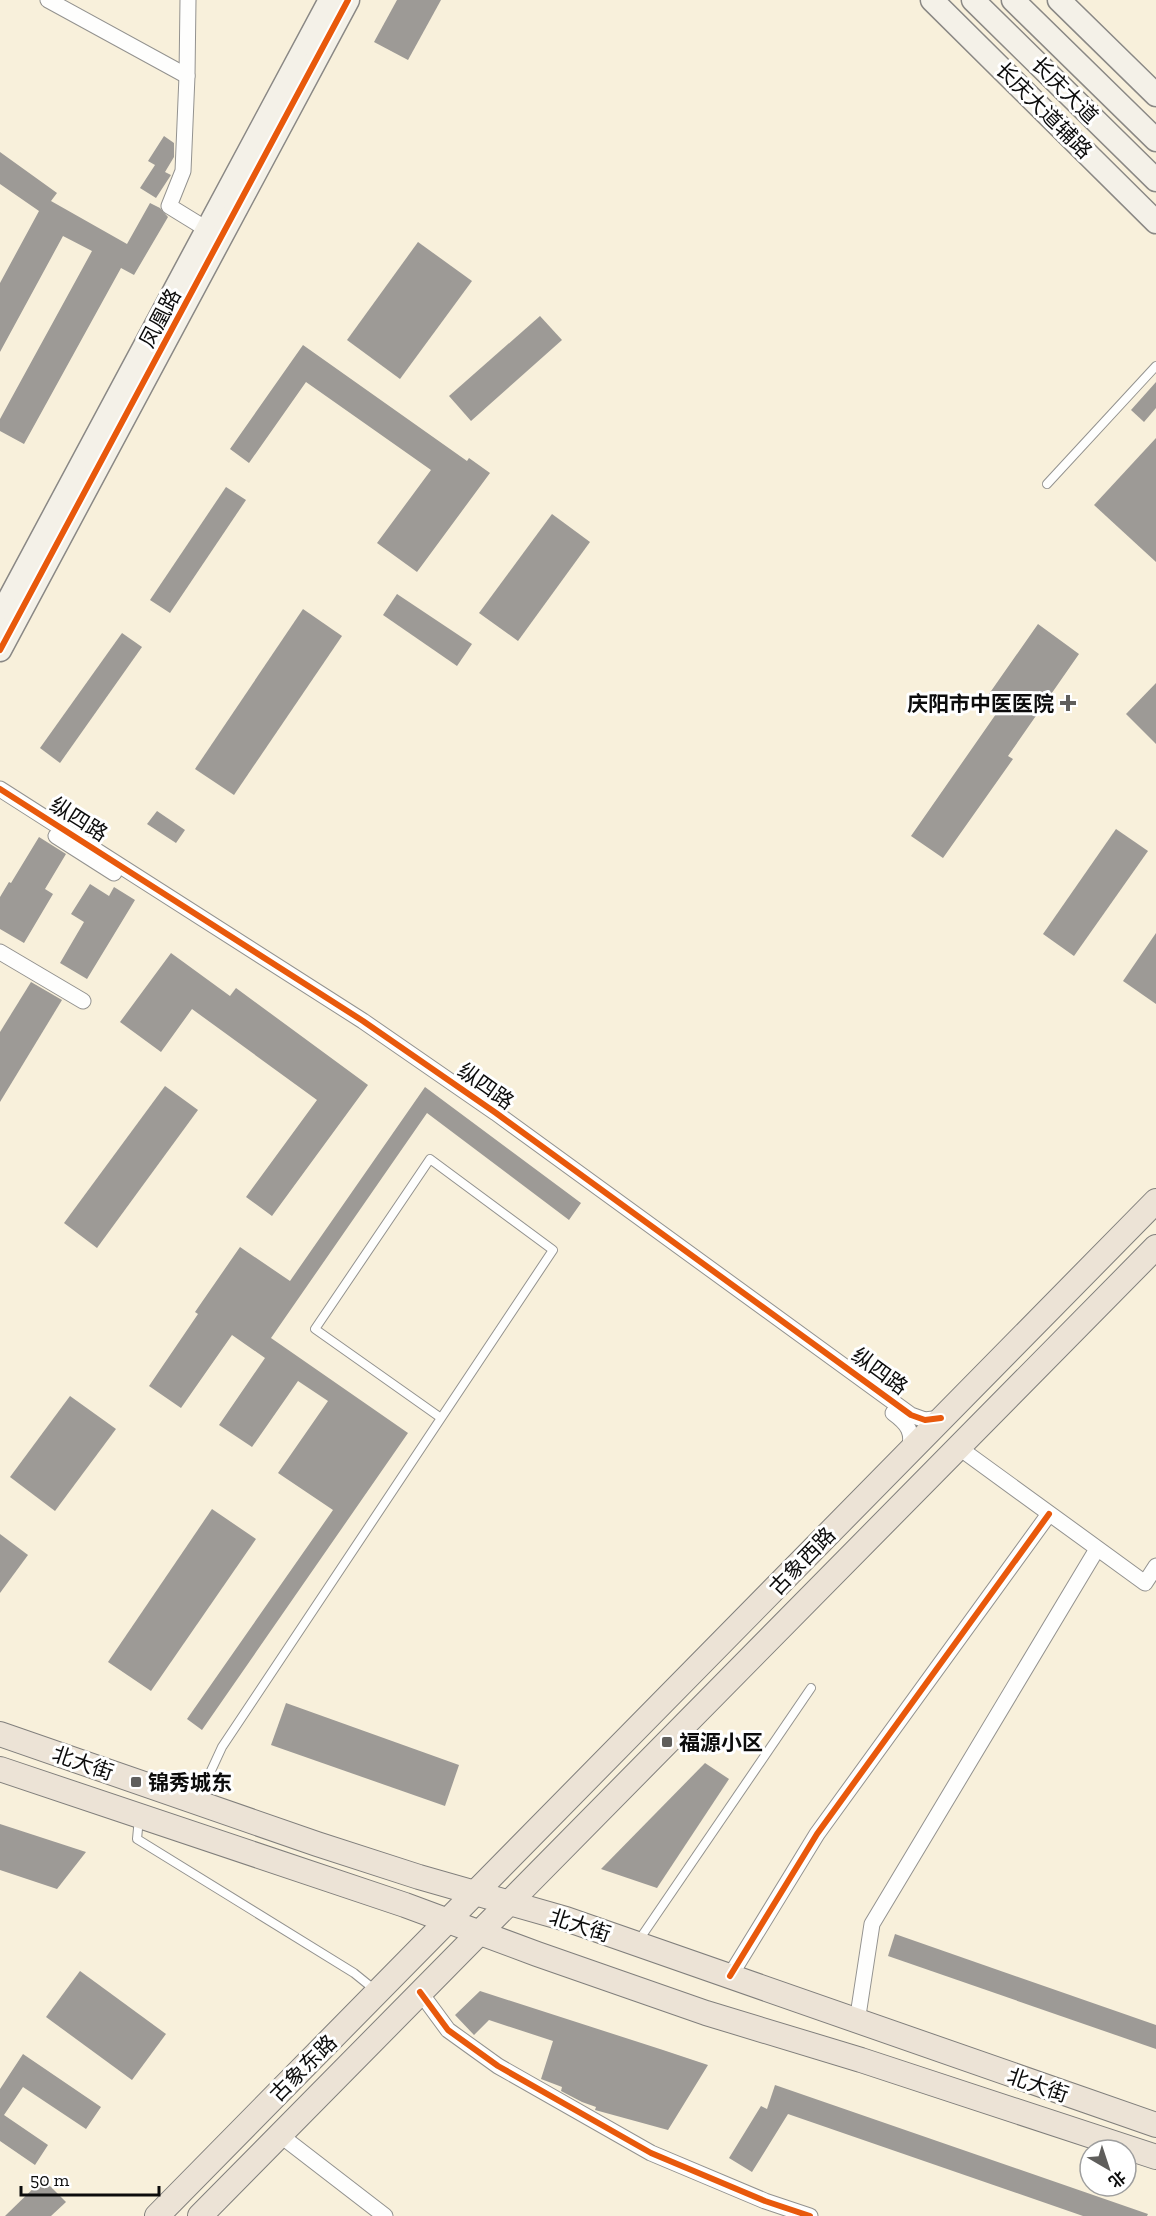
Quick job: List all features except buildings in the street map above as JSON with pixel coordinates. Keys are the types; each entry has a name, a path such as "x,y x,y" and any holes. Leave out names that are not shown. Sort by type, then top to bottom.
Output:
{"main road":[{"name":"古象西路","path":"448,1921 1156,1201"},
{"name":"古象西路","path":"480,1933 1156,1247"},
{"name":"北大街","path":"0,1734 196,1803 475,1894 566,1919 1156,2125"},
{"name":"北大街","path":"0,1769 405,1905 706,2013 861,2060 1156,2157"},
{"name":"古象东路","path":"157,2216 448,1921"},
{"name":"古象东路","path":"200,2216 480,1933"}],"street":[{"path":"48,0 187,76"},
{"path":"188,0 183,171 170,206 208,230"},
{"name":"凤凰路","path":"0,616 330,0"},
{"name":"凤凰路","path":"0,650 348,0"},
{"name":"长庆大道辅路","path":"932,0 1156,222"},
{"name":"长庆大道","path":"973,0 1156,180"},
{"name":"长庆大道","path":"1013,0 1156,140"},
{"path":"1059,0 1156,95"},
{"name":"纵四路","path":"0,789 382,1034 496,1113 911,1415 925,1420 941,1418"},
{"name":"纵四路","path":"0,801 358,1030 491,1122 904,1421 912,1434 909,1450"},
{"path":"0,952 83,1001"},
{"path":"958,1447 1145,1583 1156,1566"},
{"path":"730,1976 817,1834 1049,1514"},
{"path":"857,2022 872,1924 1097,1549"},
{"path":"420,1992 448,2030 498,2066 651,2153 765,2201 810,2216"},
{"path":"280,2135 386,2216"}],"lane":[{"path":"1047,484 1156,366"},
{"path":"196,1803 222,1746 441,1418 553,1250 430,1159 315,1329 441,1418"},
{"path":"636,1944 812,1688"},
{"path":"139,1817 137,1839 354,1973 377,1992"}],"shaded area":[{"path":"0,0 1156,0 1156,2216 0,2216"}],"cycle path":[{"path":"0,650 348,0"},
{"path":"0,789 363,1021 496,1113 911,1415 925,1420 941,1418"},
{"path":"730,1976 817,1834 1049,1514"},
{"path":"420,1992 448,2030 498,2066 651,2153 765,2201 810,2216"}],"place":[{"name":"庆阳市中医医院","path":"1068,703"},
{"name":"福源小区","path":"667,1742"},
{"name":"锦秀城东","path":"136,1782"}]}
